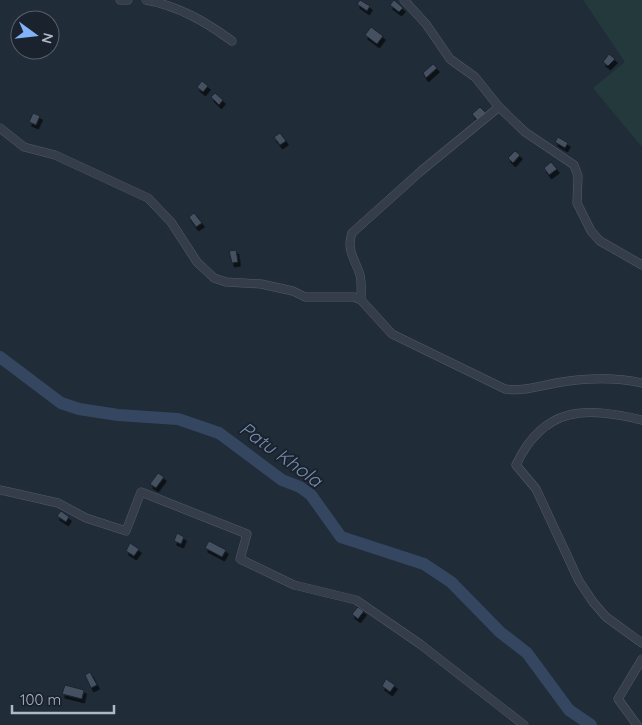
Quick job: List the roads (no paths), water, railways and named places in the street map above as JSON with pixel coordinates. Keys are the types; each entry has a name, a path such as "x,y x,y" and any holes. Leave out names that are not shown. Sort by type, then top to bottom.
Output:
{"street":[{"path":"120,0 128,0"},
{"path":"146,0 163,2 182,10 232,41"},
{"path":"404,0 426,24 450,59 475,77 499,106 525,132 574,165 578,176 577,203 590,231 600,241 642,266"},
{"path":"361,300 360,276 350,252 349,242 352,233 421,171 499,106"},
{"path":"0,128 24,147 55,155 148,198 176,228 197,262 214,278 226,282 261,284 293,290 305,297 354,297 361,300 392,334 473,371 505,389 518,391 559,382 599,379 624,379 642,382"},
{"path":"642,420 604,412 573,413 545,426 532,437 516,465 536,489 578,581 606,617 642,643"},
{"path":"0,490 58,503 86,518 126,531 141,492 247,534 240,559 294,585 356,600 420,644 524,725"},
{"path":"637,725 618,699 642,659"}],"waterway":[{"name":"Patu Khola","path":"0,357 61,403 79,409 118,415 178,419 219,433 282,480 300,487 311,495 341,537 424,564 451,582 500,632 527,653 569,710 591,725"}]}
